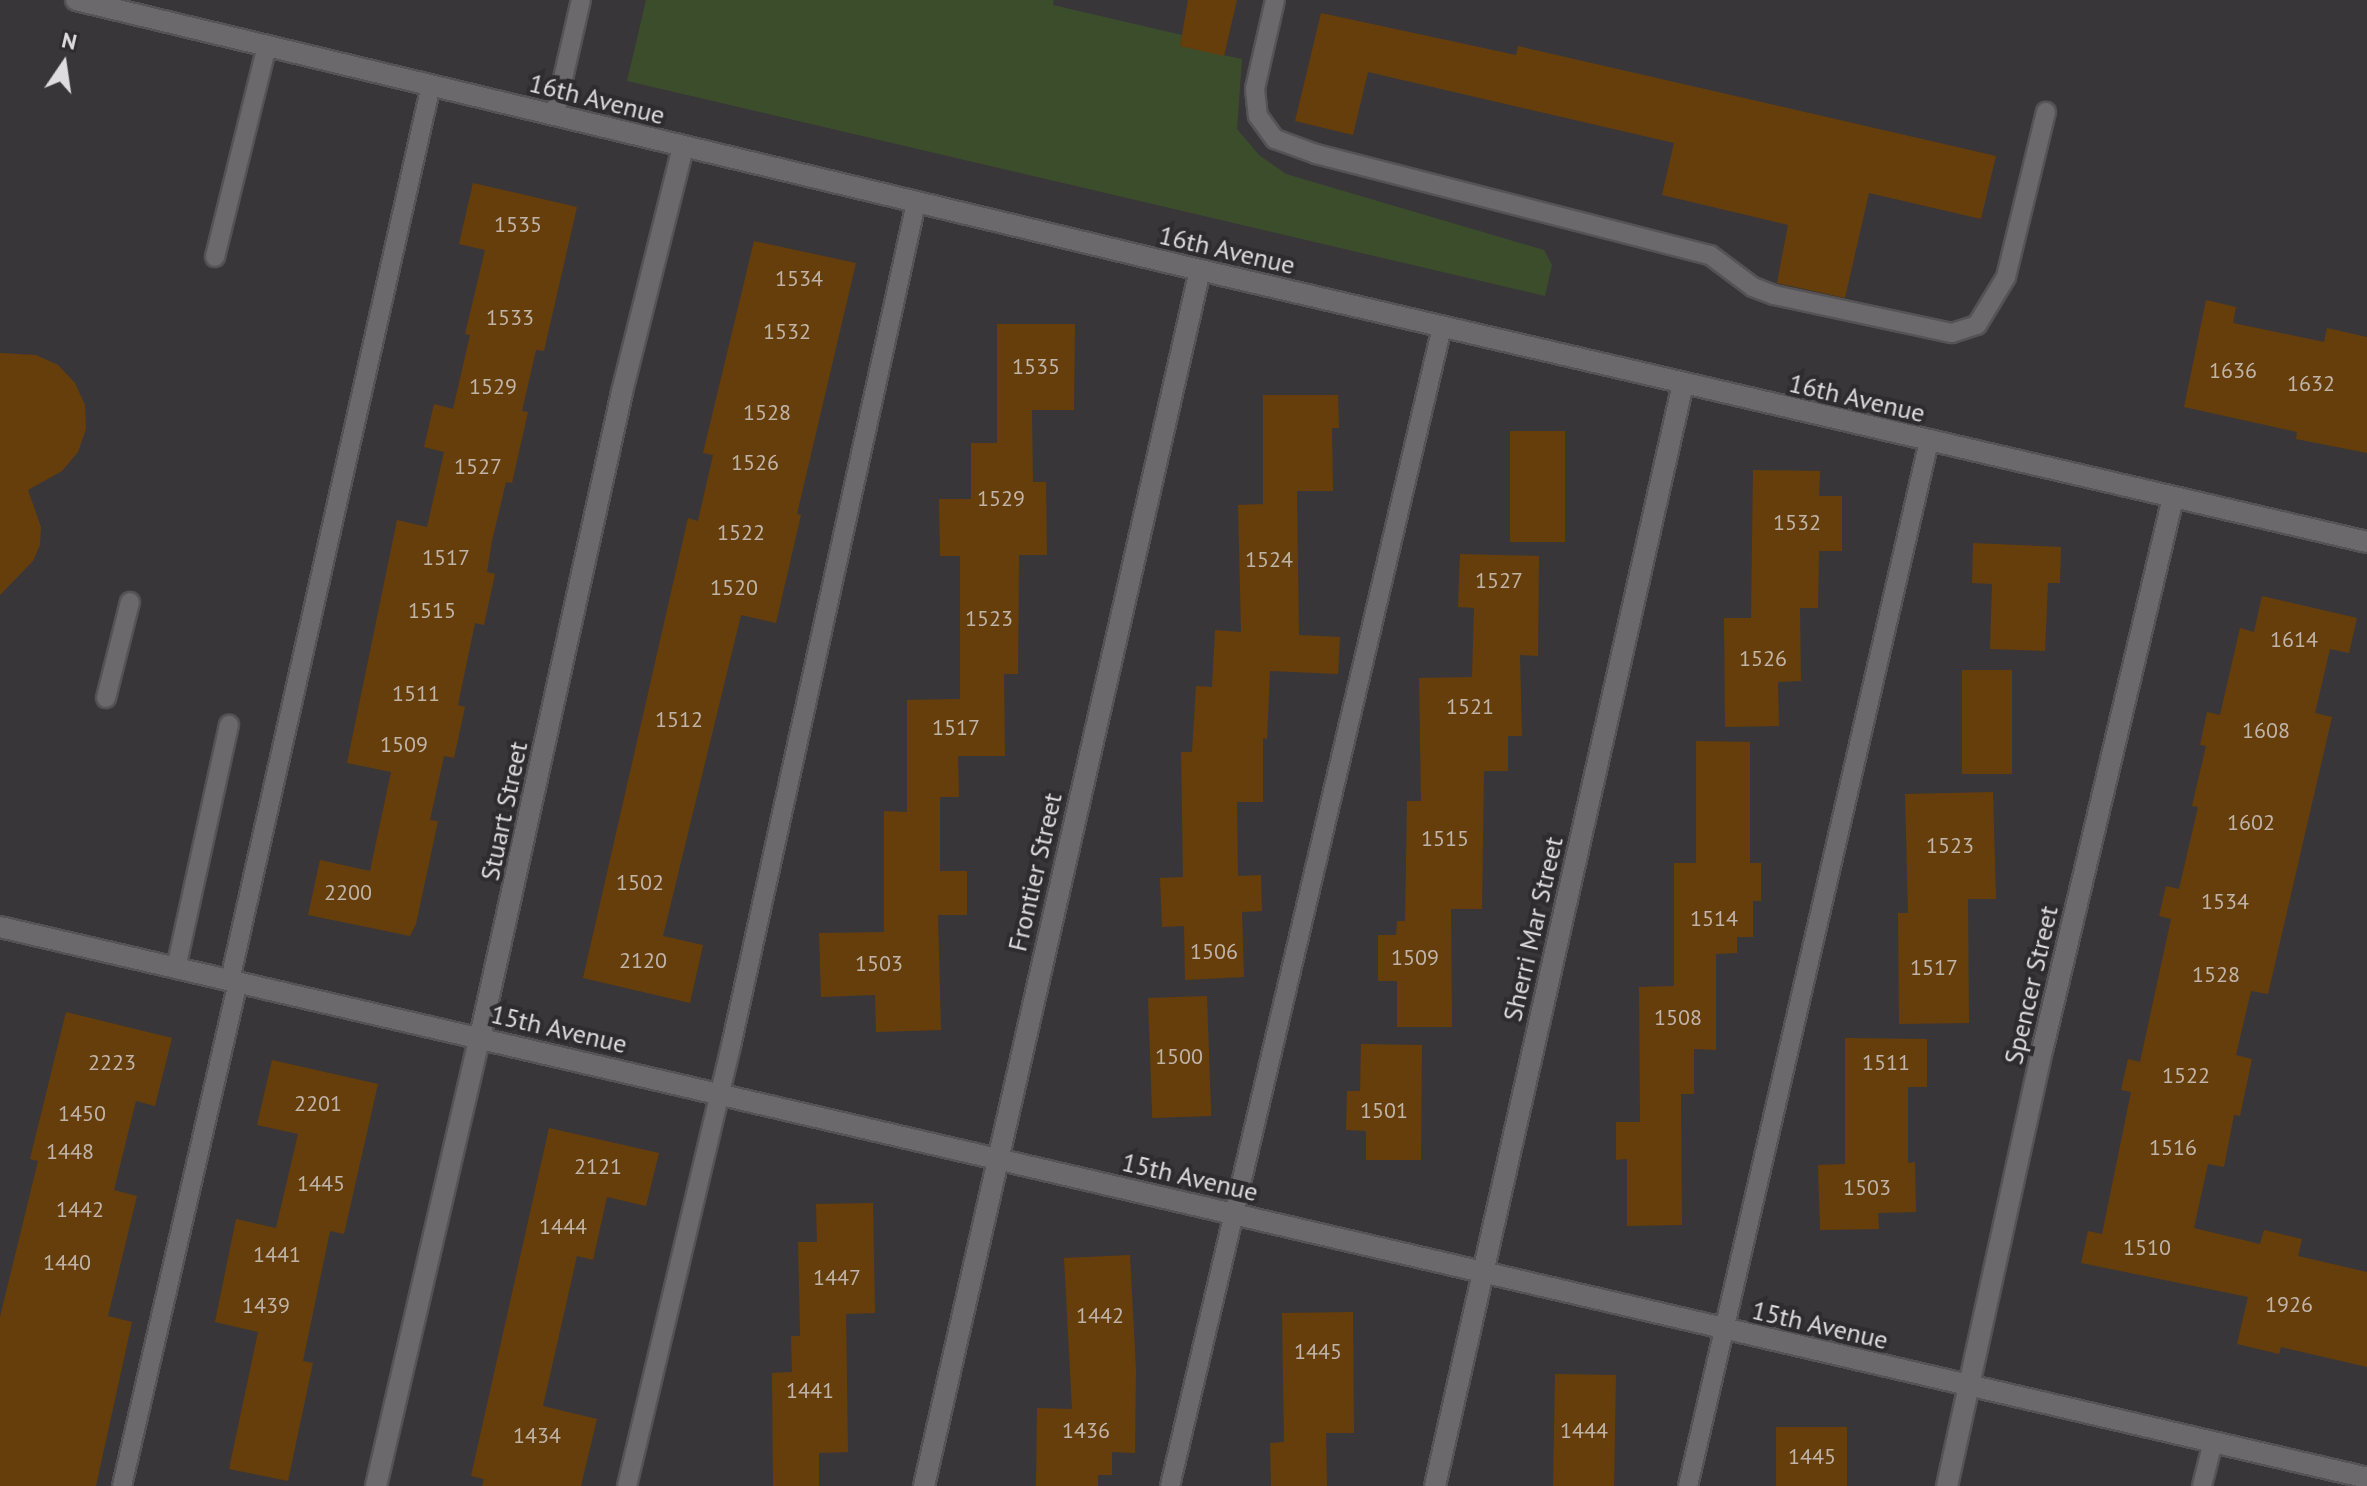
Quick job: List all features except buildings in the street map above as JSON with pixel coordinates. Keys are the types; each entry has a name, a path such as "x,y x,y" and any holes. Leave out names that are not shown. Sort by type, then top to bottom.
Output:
{"street":[{"name":"16th Avenue","path":"76,0 916,203 2367,542"},
{"name":"Stuart Street","path":"376,1486 480,1037 622,392 683,147"},
{"name":"Frontier Street","path":"924,1486 1200,270"},
{"name":"Sherri Mar Street","path":"1435,1486 1683,384"},
{"name":"Spencer Street","path":"1947,1486 2043,1047 2173,498"},
{"name":"15th Avenue","path":"0,927 2367,1478"}],"lane":[{"path":"555,114 581,0"},
{"path":"1275,0 1255,89 1258,116 1275,139 1316,154 1710,255 1753,287 1774,295 1952,333 1977,325 2006,277 2046,112"},
{"path":"215,257 267,45"},
{"path":"122,1486 431,85"},
{"path":"627,1486 721,1093 916,203"},
{"path":"1170,1486 1442,327"},
{"path":"1688,1486 1929,441"},
{"path":"106,698 130,602"},
{"path":"176,968 229,725"},
{"path":"2202,1486 2213,1442"}],"green space":[{"path":"646,0 1054,0 1053,5 1182,35 1180,46 1242,59 1237,129 1259,155 1286,174 1544,250 1552,265 1545,296 627,81"}]}
